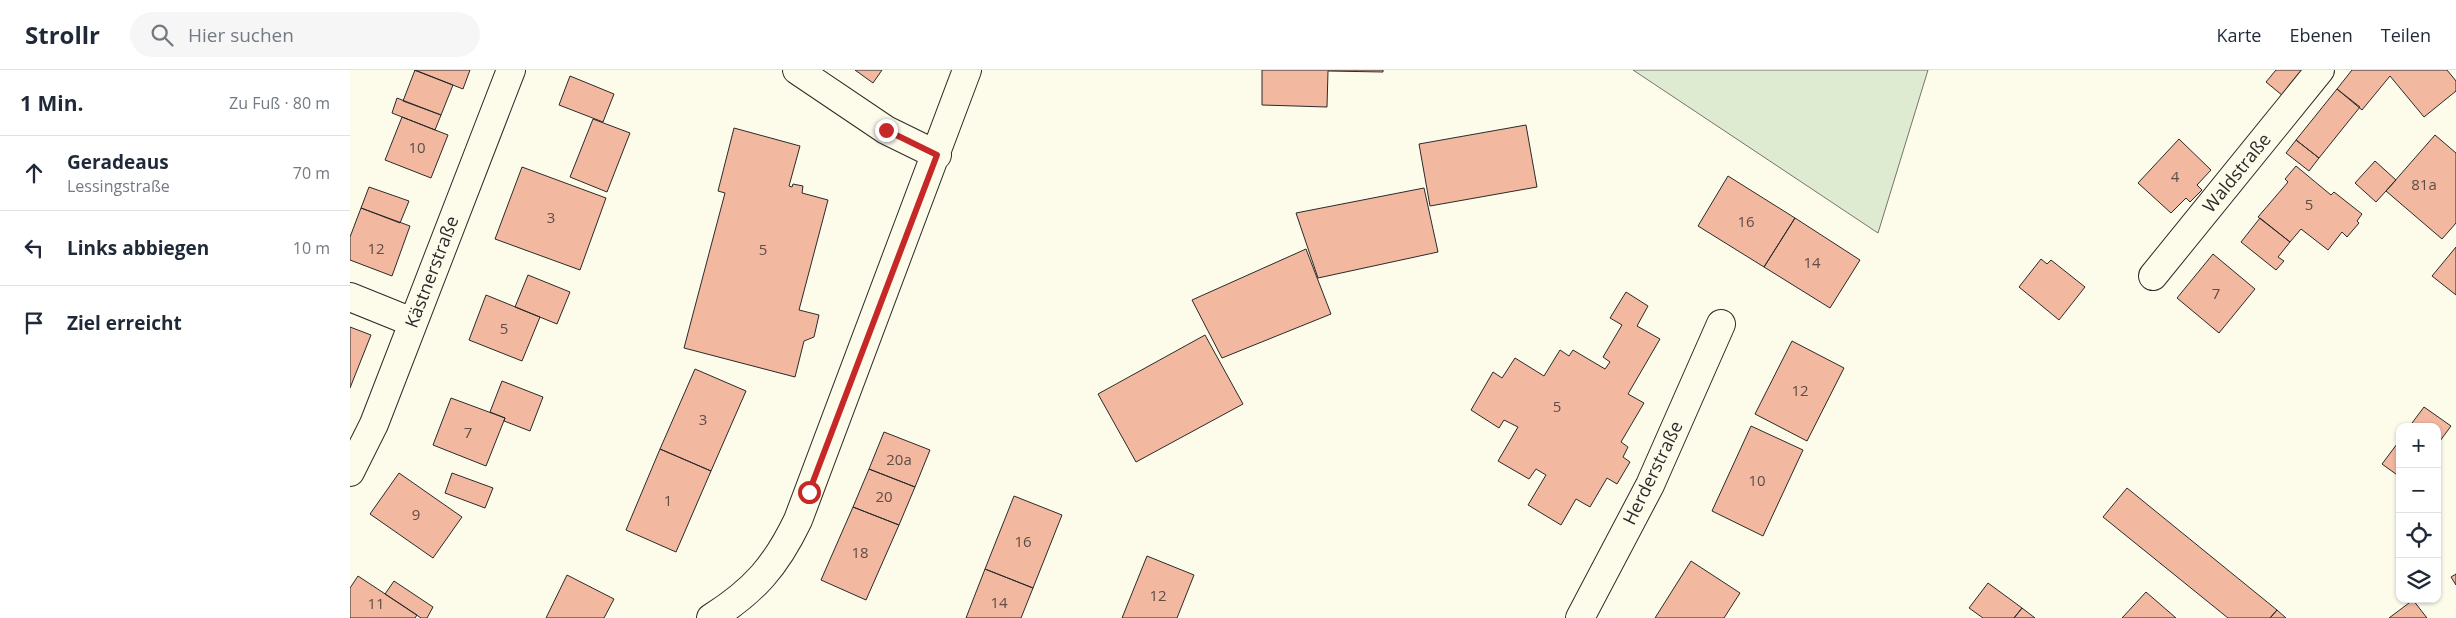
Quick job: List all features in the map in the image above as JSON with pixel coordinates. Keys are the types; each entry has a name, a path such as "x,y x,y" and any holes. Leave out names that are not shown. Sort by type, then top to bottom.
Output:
{"street":[{"name":"Kästnerstraße","path":"350,472 374,424 511,70"},
{"path":"797,70 886,130 937,155"},
{"path":"725,615 757,585 772,567 786,546 798,520 937,155 967,70"},
{"name":"Waldstraße","path":"2153,276 2320,70"},
{"path":"350,297 412,322"},
{"name":"Herderstraße","path":"1580,618 1650,484 1722,324"}],"green space":[{"path":"1633,70 1928,70 1878,233"}],"building":[{"path":"414,70 470,70 463,89"},
{"path":"415,70 453,85 441,115 403,101"},
{"path":"855,70 882,70 873,83"},
{"path":"1262,70 1383,70 1383,72 1328,71 1327,107 1262,105"},
{"path":"2276,70 2313,70 2288,100 2266,82"},
{"path":"2352,70 2447,70 2456,81 2456,91 2424,117 2390,76 2362,110 2337,89"},
{"path":"570,76 614,94 603,122 559,105"},
{"path":"2337,89 2360,107 2319,158 2296,140"},
{"path":"397,98 441,115 435,130 392,113"},
{"path":"402,117 448,135 431,178 385,160"},
{"path":"593,119 630,133 607,192 570,177"},
{"path":"1526,125 1537,187 1430,206 1419,144"},
{"path":"734,128 800,146 789,186 792,187 793,184 803,186 802,193 828,200 799,310 819,315 814,337 804,341 795,377 684,348 725,193 718,191"},
{"path":"2435,135 2456,153 2456,223 2442,239 2386,191"},
{"path":"2179,139 2211,170 2197,185 2202,190 2190,202 2186,198 2171,213 2138,183"},
{"path":"2296,140 2319,158 2309,171 2286,153"},
{"path":"2375,161 2396,180 2376,202 2355,183"},
{"path":"2296,166 2331,195 2334,192 2362,214 2357,221 2359,223 2347,237 2342,232 2328,250 2301,229 2290,242 2258,217 2288,182 2285,179"},
{"path":"522,167 606,198 580,270 495,239"},
{"path":"1728,176 1795,218 1764,267 1698,226"},
{"path":"369,187 409,201 400,223 361,208"},
{"path":"1424,188 1438,252 1318,278 1296,213"},
{"path":"361,208 410,226 392,276 350,260 350,237"},
{"path":"1795,218 1860,260 1830,308 1764,267"},
{"path":"2260,218 2290,242 2278,257 2284,261 2276,270 2241,242"},
{"path":"2456,247 2456,295 2432,276"},
{"path":"1306,249 1331,314 1222,358 1192,300"},
{"path":"2213,254 2255,289 2219,333 2177,298"},
{"path":"2041,259 2047,264 2051,260 2085,287 2059,320 2019,287"},
{"path":"528,275 570,292 557,324 515,307"},
{"path":"1626,292 1648,306 1637,326 1660,339 1628,394 1644,403 1621,442 1628,447 1623,457 1630,462 1617,484 1607,478 1590,507 1576,499 1561,525 1528,505 1546,475 1536,469 1529,479 1498,461 1518,427 1504,420 1499,428 1471,410 1493,372 1502,378 1515,358 1544,376 1560,350 1569,356 1573,350 1605,369 1610,362 1603,357 1622,325 1610,318"},
{"path":"486,295 540,317 522,361 469,340"},
{"path":"350,327 371,335 350,388"},
{"path":"1205,335 1243,404 1136,462 1098,394"},
{"path":"1792,341 1844,368 1807,441 1755,414"},
{"path":"695,369 746,391 711,471 660,449"},
{"path":"502,381 543,397 530,431 504,421 505,418 490,412"},
{"path":"451,398 505,418 486,466 433,445"},
{"path":"2424,407 2451,426 2441,440 2441,423 2412,423"},
{"path":"1751,426 1803,450 1763,536 1712,511"},
{"path":"884,432 930,450 915,487 869,469"},
{"path":"2396,445 2396,474 2382,464"},
{"path":"660,449 711,471 676,552 626,530"},
{"path":"869,469 915,487 899,525 853,507"},
{"path":"399,473 462,517 433,558 370,514"},
{"path":"452,473 493,488 485,508 445,493"},
{"path":"2127,488 2277,610 2270,618 2228,618 2103,517"},
{"path":"1014,496 1062,515 1033,588 985,569"},
{"path":"853,507 899,525 866,600 821,580"},
{"path":"1147,556 1194,575 1177,618 1122,618"},
{"path":"1691,561 1740,593 1724,618 1655,618"},
{"path":"985,569 1033,588 1021,618 966,618"},
{"path":"2456,574 2456,585 2451,577"},
{"path":"567,575 614,599 604,618 546,618"},
{"path":"358,576 417,615 415,618 350,618 350,588"},
{"path":"394,581 433,607 427,618 421,618 385,594"},
{"path":"1988,583 2022,608 2014,618 1983,618 1969,608"},
{"path":"2146,592 2176,618 2122,618"},
{"path":"2409,603 2415,603 2427,618 2389,618"},
{"path":"2022,608 2035,618 2014,618"},
{"path":"2277,610 2286,618 2270,618"}],"route":[{"path":"809,492 937,155 886,130"}]}
